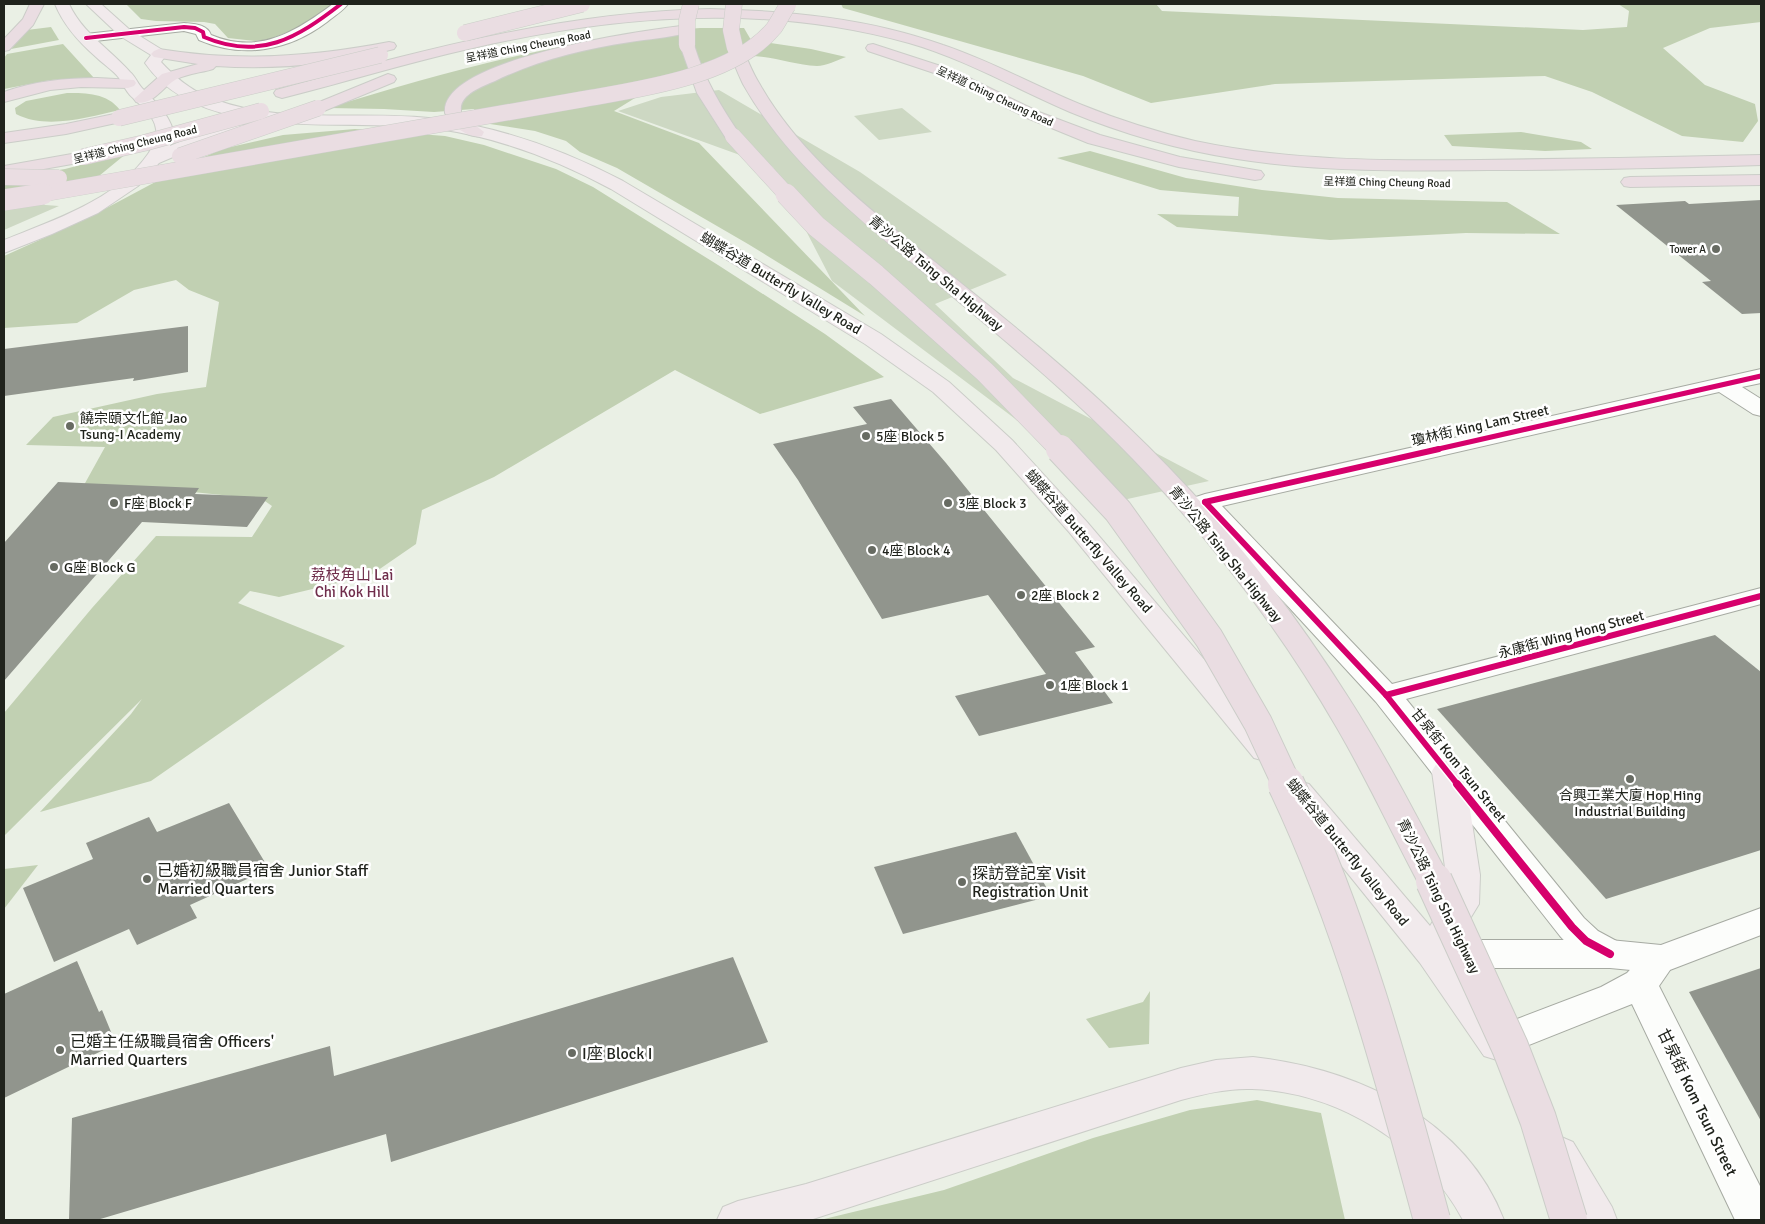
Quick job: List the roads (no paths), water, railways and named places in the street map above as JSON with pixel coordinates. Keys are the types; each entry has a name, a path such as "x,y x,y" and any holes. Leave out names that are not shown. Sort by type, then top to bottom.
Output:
{"highway":[{"path":"4,47 27,23 38,4"},
{"path":"4,138 99,122 380,55 582,4"},
{"name":"青沙公路 Tsing Sha Highway","path":"734,4 731,22 733,39 745,74 782,130 808,160 880,227 1070,388 1141,454 1246,574 1288,629 1348,722 1400,814 1438,889 1510,1047 1538,1119 1590,1219"},
{"path":"4,200 136,179 554,105 660,84 715,66 744,52 768,35 777,25 788,4"},
{"path":"451,33 516,20 590,12 656,7 694,9 687,20 686,36 691,60 698,80 713,109 732,136 816,226 876,275 985,372 1118,511 1170,580 1209,638 1258,723 1310,834 1356,958 1385,1047 1432,1220"},
{"name":"呈祥道 Ching Cheung Road","path":"4,171 82,151 282,93 442,51 537,30 604,19 694,9 801,18 889,33 959,56 1075,108 1116,124 1179,142 1236,154 1321,163 1424,166 1761,160"},
{"path":"476,132 462,122 452,111 456,99 469,88 532,59 594,43 710,26"},
{"name":"呈祥道 Ching Cheung Road","path":"4,156 82,151 144,143 507,48 604,31 646,27 710,26 791,33"},
{"path":"159,54 220,63 259,64 308,60 403,43"},
{"name":"呈祥道 Ching Cheung Road","path":"861,45 896,54 948,73 1051,123 1117,146 1207,168 1273,176"},
{"path":"142,99 168,77 220,63"},
{"path":"4,177 68,177 146,165 211,146 318,108 394,77"},
{"path":"4,97 50,85 80,82 128,84"},
{"path":"4,131 22,135"},
{"path":"1612,182 1761,180"}],"main road":[{"path":"62,4 66,16 125,76 128,84 160,118 165,131 164,139 149,165"},
{"path":"93,4 125,33 159,54 153,63 168,77 202,100 241,112 296,118 374,120"},
{"path":"4,247 92,207 120,190 149,165 202,138 231,131 271,126 374,120"},
{"name":"蝴蝶谷道 Butterfly Valley Road","path":"374,120 435,124 476,132 528,146 596,173 874,339 940,386 1004,445 1078,527 1432,953 1496,1043 1590,1219"},
{"path":"1432,953 1462,904 1463,875 1448,771"},
{"path":"738,1220 806,1203 1181,1084 1214,1076 1252,1073 1319,1084 1352,1096 1384,1113 1421,1140 1448,1166 1466,1187 1484,1220"}],"street":[{"path":"86,38 171,27 195,28 203,32 204,37 212,42 227,45 257,46 287,40 300,34 341,4"},
{"name":"瓊林街 King Lam Street","path":"1205,502 1761,376"},
{"path":"1722,384 1761,409"},
{"name":"甘泉街 Kom Tsun Street","path":"1205,502 1386,694 1572,928 1586,941 1610,954"},
{"name":"永康街 Wing Hong Street","path":"1386,694 1761,596"},
{"path":"1496,1043 1614,997 1651,971 1761,921"},
{"path":"1432,953 1610,954 1651,971"},
{"name":"甘泉街 Kom Tsun Street","path":"1651,971 1756,1220"}],"place":[{"name":"Tower A","path":"1716,249"},
{"name":"饒宗頤文化館 Jao Tsung-I Academy","path":"70,426"},
{"name":"5座 Block 5","path":"866,436"},
{"name":"F座 Block F","path":"114,503"},
{"name":"3座 Block 3","path":"948,503"},
{"name":"4座 Block 4","path":"872,550"},
{"name":"G座 Block G","path":"54,567"},
{"name":"2座 Block 2","path":"1021,595"},
{"name":"1座 Block 1","path":"1050,685"},
{"name":"合興工業大廈 Hop Hing Industrial Building","path":"1630,779"},
{"name":"已婚初級職員宿舍 Junior Staff Married Quarters","path":"147,879"},
{"name":"探訪登記室 Visit Registration Unit","path":"962,882"},
{"name":"已婚主任級職員宿舍 Officers' Married Quarters","path":"60,1050"},
{"name":"I座 Block I","path":"572,1053"}],"district":[{"name":"荔枝角山 Lai Chi Kok Hill","path":"352,584"}]}
